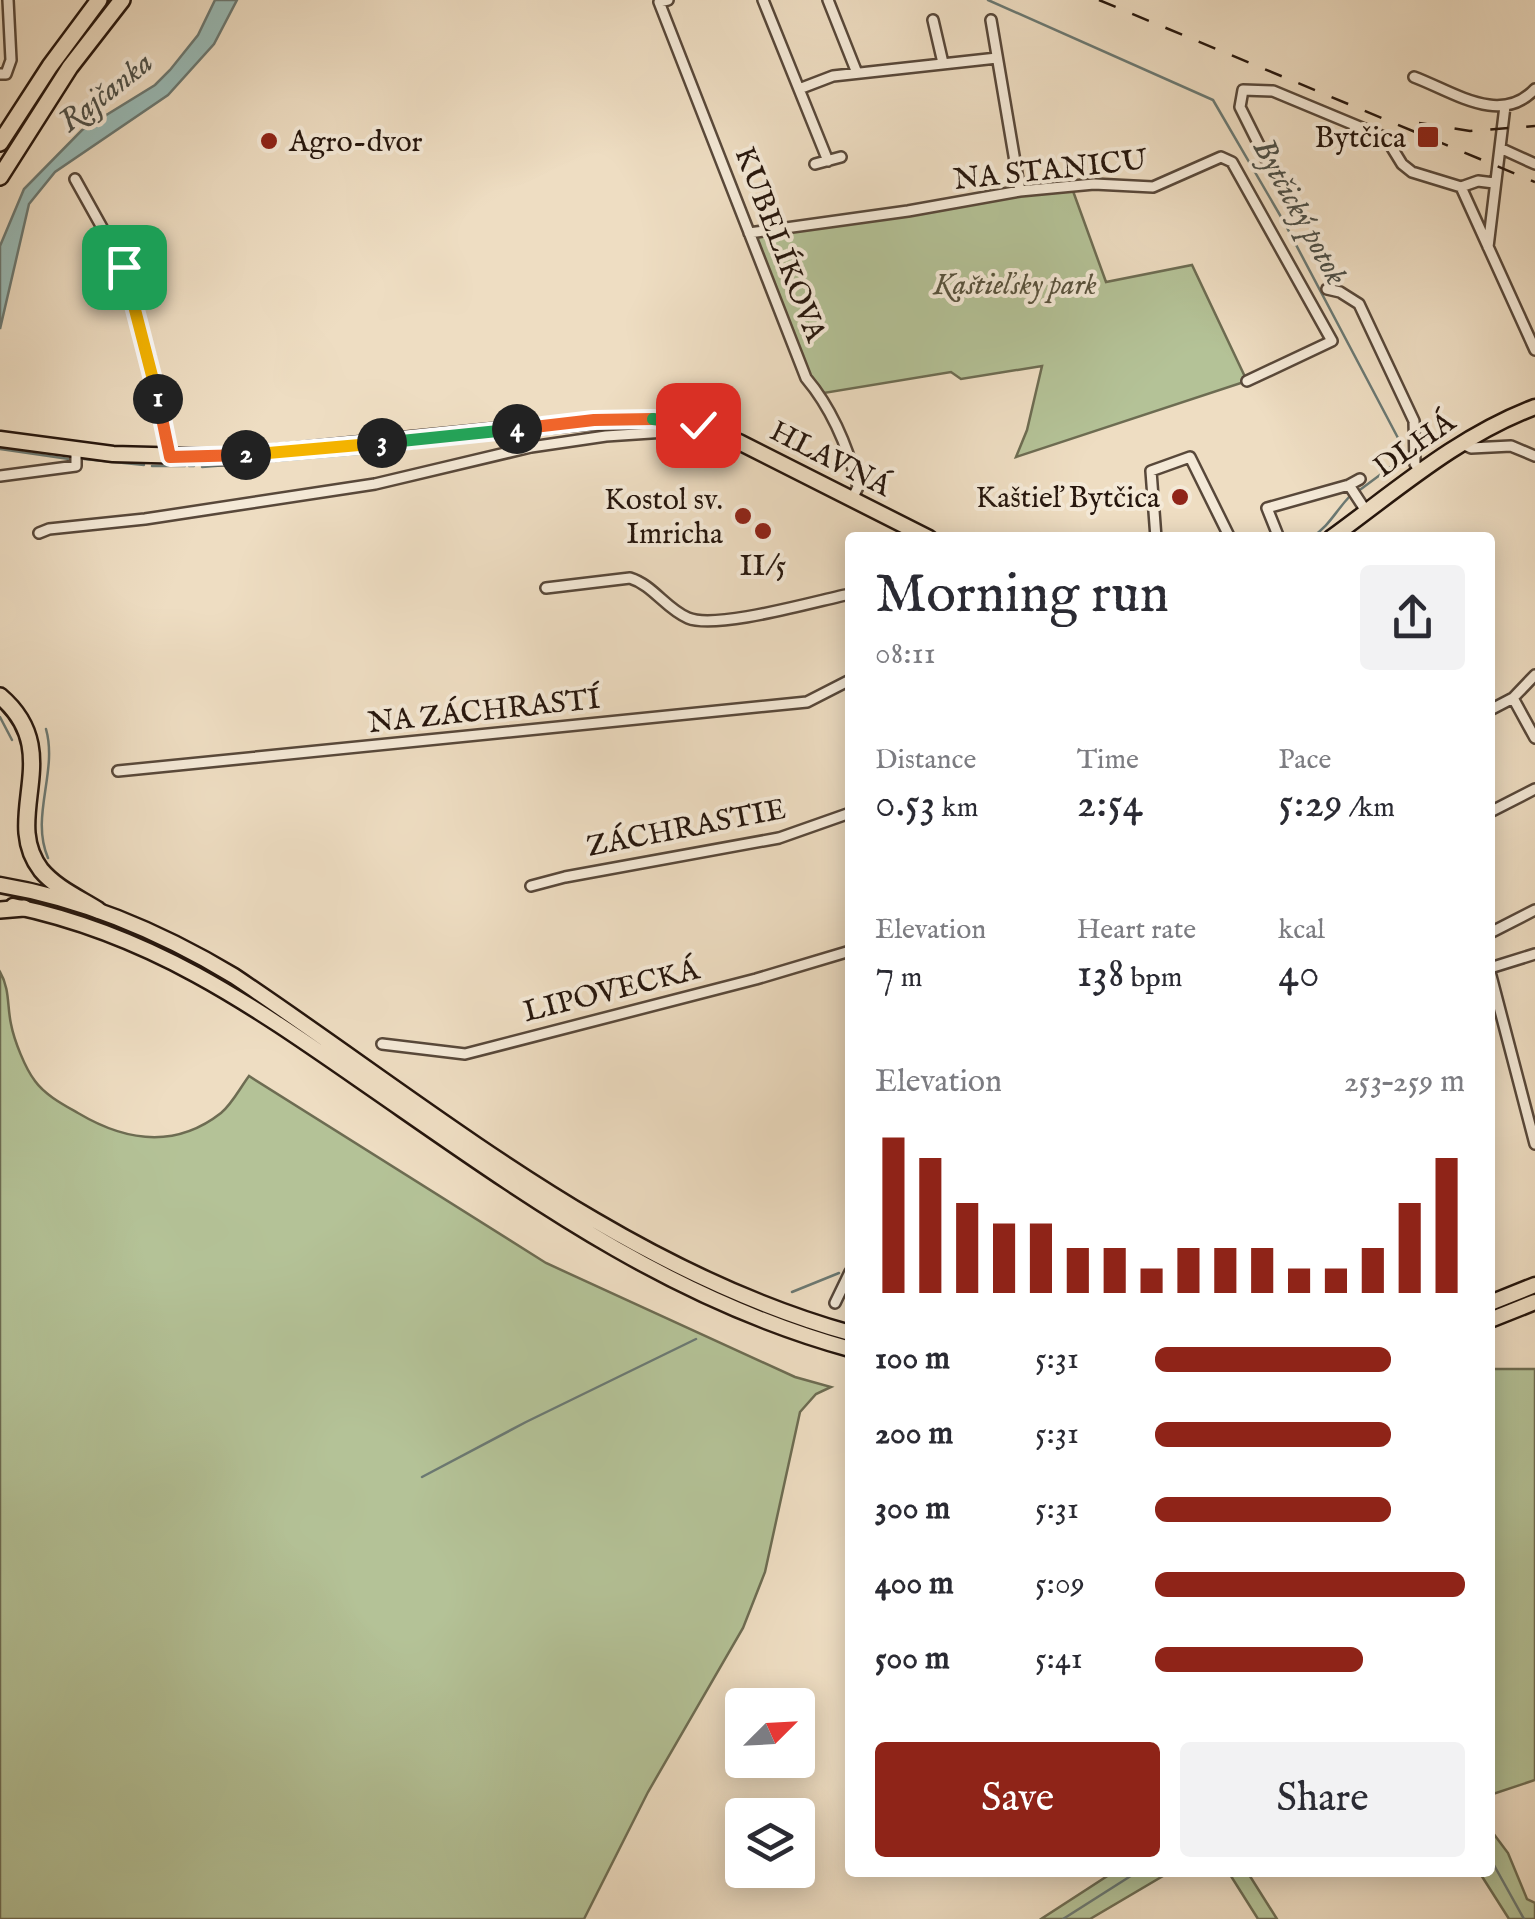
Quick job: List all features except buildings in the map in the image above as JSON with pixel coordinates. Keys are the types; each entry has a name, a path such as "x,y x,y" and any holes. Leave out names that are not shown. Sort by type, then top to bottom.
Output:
{"highway":[{"path":"0,143 99,0"},
{"path":"0,177 61,80 122,0"},
{"path":"0,696 16,712 30,740 33,770 28,826 35,860 53,882 98,910"},
{"path":"0,906 24,908"}],"main road":[{"name":"DLHÁ","path":"1338,532 1460,443 1535,406"},
{"name":"HLAVNÁ","path":"0,439 170,457 269,454 619,419 666,419 712,430 917,532"},
{"path":"0,885 65,898 184,947 234,976 530,1180 626,1240 721,1287 845,1331"},
{"path":"24,908 107,931 203,977 530,1197 651,1270 754,1317 845,1346"},
{"path":"1495,1301 1535,1286"},
{"path":"1495,1318 1535,1302"}],"street":[{"path":"3,74 11,50 8,0"},
{"path":"763,0 828,161"},
{"path":"828,0 856,73"},
{"name":"KUBELÍKOVA","path":"664,1 806,378 824,400 838,427 858,487 852,499"},
{"path":"933,20 943,64"},
{"path":"992,20 1020,191"},
{"path":"799,89 832,76 998,58"},
{"path":"1414,77 1492,107 1521,104 1535,89"},
{"path":"1272,171 1240,106 1243,90 1273,91 1386,138 1402,164 1412,172 1461,188 1478,181 1494,183"},
{"path":"1488,248 1505,106"},
{"path":"1500,148 1535,164"},
{"name":"NA STANICU","path":"749,233 908,212 1020,191 1094,184 1152,187 1221,157 1232,162 1332,341 1248,382"},
{"path":"815,164 841,158"},
{"path":"75,178 124,267 150,358 170,457"},
{"path":"1461,188 1535,350"},
{"path":"1327,289 1358,304 1414,422 1415,464 1420,471"},
{"path":"39,533 375,484 531,447 606,436 666,432 692,436 712,430"},
{"path":"1460,443 1471,448 1512,446 1535,456"},
{"path":"0,476 76,466 76,450"},
{"path":"1156,532 1151,471 1190,457 1227,532"},
{"path":"1276,532 1266,508 1353,491 1360,479"},
{"path":"1353,491 1366,511"},
{"path":"546,588 630,578 640,581 686,618 700,620 736,618 845,595"},
{"path":"1495,707 1513,698 1535,675"},
{"name":"NA ZÁCHRASTÍ","path":"118,771 807,702 845,683"},
{"path":"1513,698 1535,738"},
{"path":"1495,809 1535,789"},
{"name":"ZÁCHRASTIE","path":"530,886 778,838 845,815"},
{"path":"1495,930 1535,910"},
{"name":"LIPOVECKÁ","path":"382,1044 465,1054 756,980 845,953"},
{"path":"1495,968 1535,954"},
{"path":"1495,989 1535,1144"},
{"path":"834,1303 845,1282"}],"green space":[{"name":"Kaštieľsky park","path":"1073,191 1106,282 1192,265 1247,381 1016,457 1027,430 1042,366 961,379 951,372 824,393 812,381 756,242 760,235 910,215 1020,195"},
{"path":"0,972 15,1038 31,1075 49,1095 96,1123 150,1137 186,1132 221,1113 249,1076 546,1263 795,1377 831,1387 816,1394 800,1412 765,1572 743,1628 648,1792 584,1919 0,1919"},
{"path":"1495,1369 1535,1369 1535,1780 1495,1793"},
{"path":"1495,1836 1508,1853 1527,1899 1535,1903 1535,1919 1509,1919 1483,1877 1495,1877"},
{"path":"1106,1877 1161,1877 1090,1919 1041,1919"},
{"path":"1232,1877 1251,1877 1277,1919 1258,1919"}],"water":[{"path":"215,0 237,0 214,44 168,95 55,172 29,204 0,329 0,246 24,189 82,130 155,85 198,35"}],"waterway":[{"name":"Bytčický potok","path":"988,0 1213,100 1284,222 1398,438 1402,454 1357,492"},
{"path":"275,461 498,437"},
{"path":"0,449 69,459"},
{"path":"84,459 144,465"},
{"path":"202,467 264,462"},
{"path":"152,466 185,466"},
{"path":"189,466 194,466"},
{"name":"Bytčický potok","path":"1318,532 1350,496"},
{"path":"0,717 12,740"},
{"path":"46,729 49,761 42,826 48,858"},
{"path":"792,1292 839,1273"},
{"path":"422,1477 696,1339"},
{"name":"Bytčický potok","path":"1495,1867 1524,1919"},
{"name":"Bytčický potok","path":"1063,1919 1129,1877"}],"railway":[{"path":"1099,0 1535,182"},
{"path":"1419,123 1470,131 1535,126"}],"place":[{"name":"Bytčica","path":"1428,137"},
{"name":"Agro-dvor","path":"269,141"},
{"name":"Kaštieľ Bytčica","path":"1180,497"},
{"name":"Kostol sv. Imricha","path":"743,516"},
{"name":"II/5","path":"763,531"}],"route":[{"path":"124,267 150,358 170,457 269,454 594,420 666,419 698,425"}],"water label":[{"name":"Rajčanka","path":"105,91"}]}
